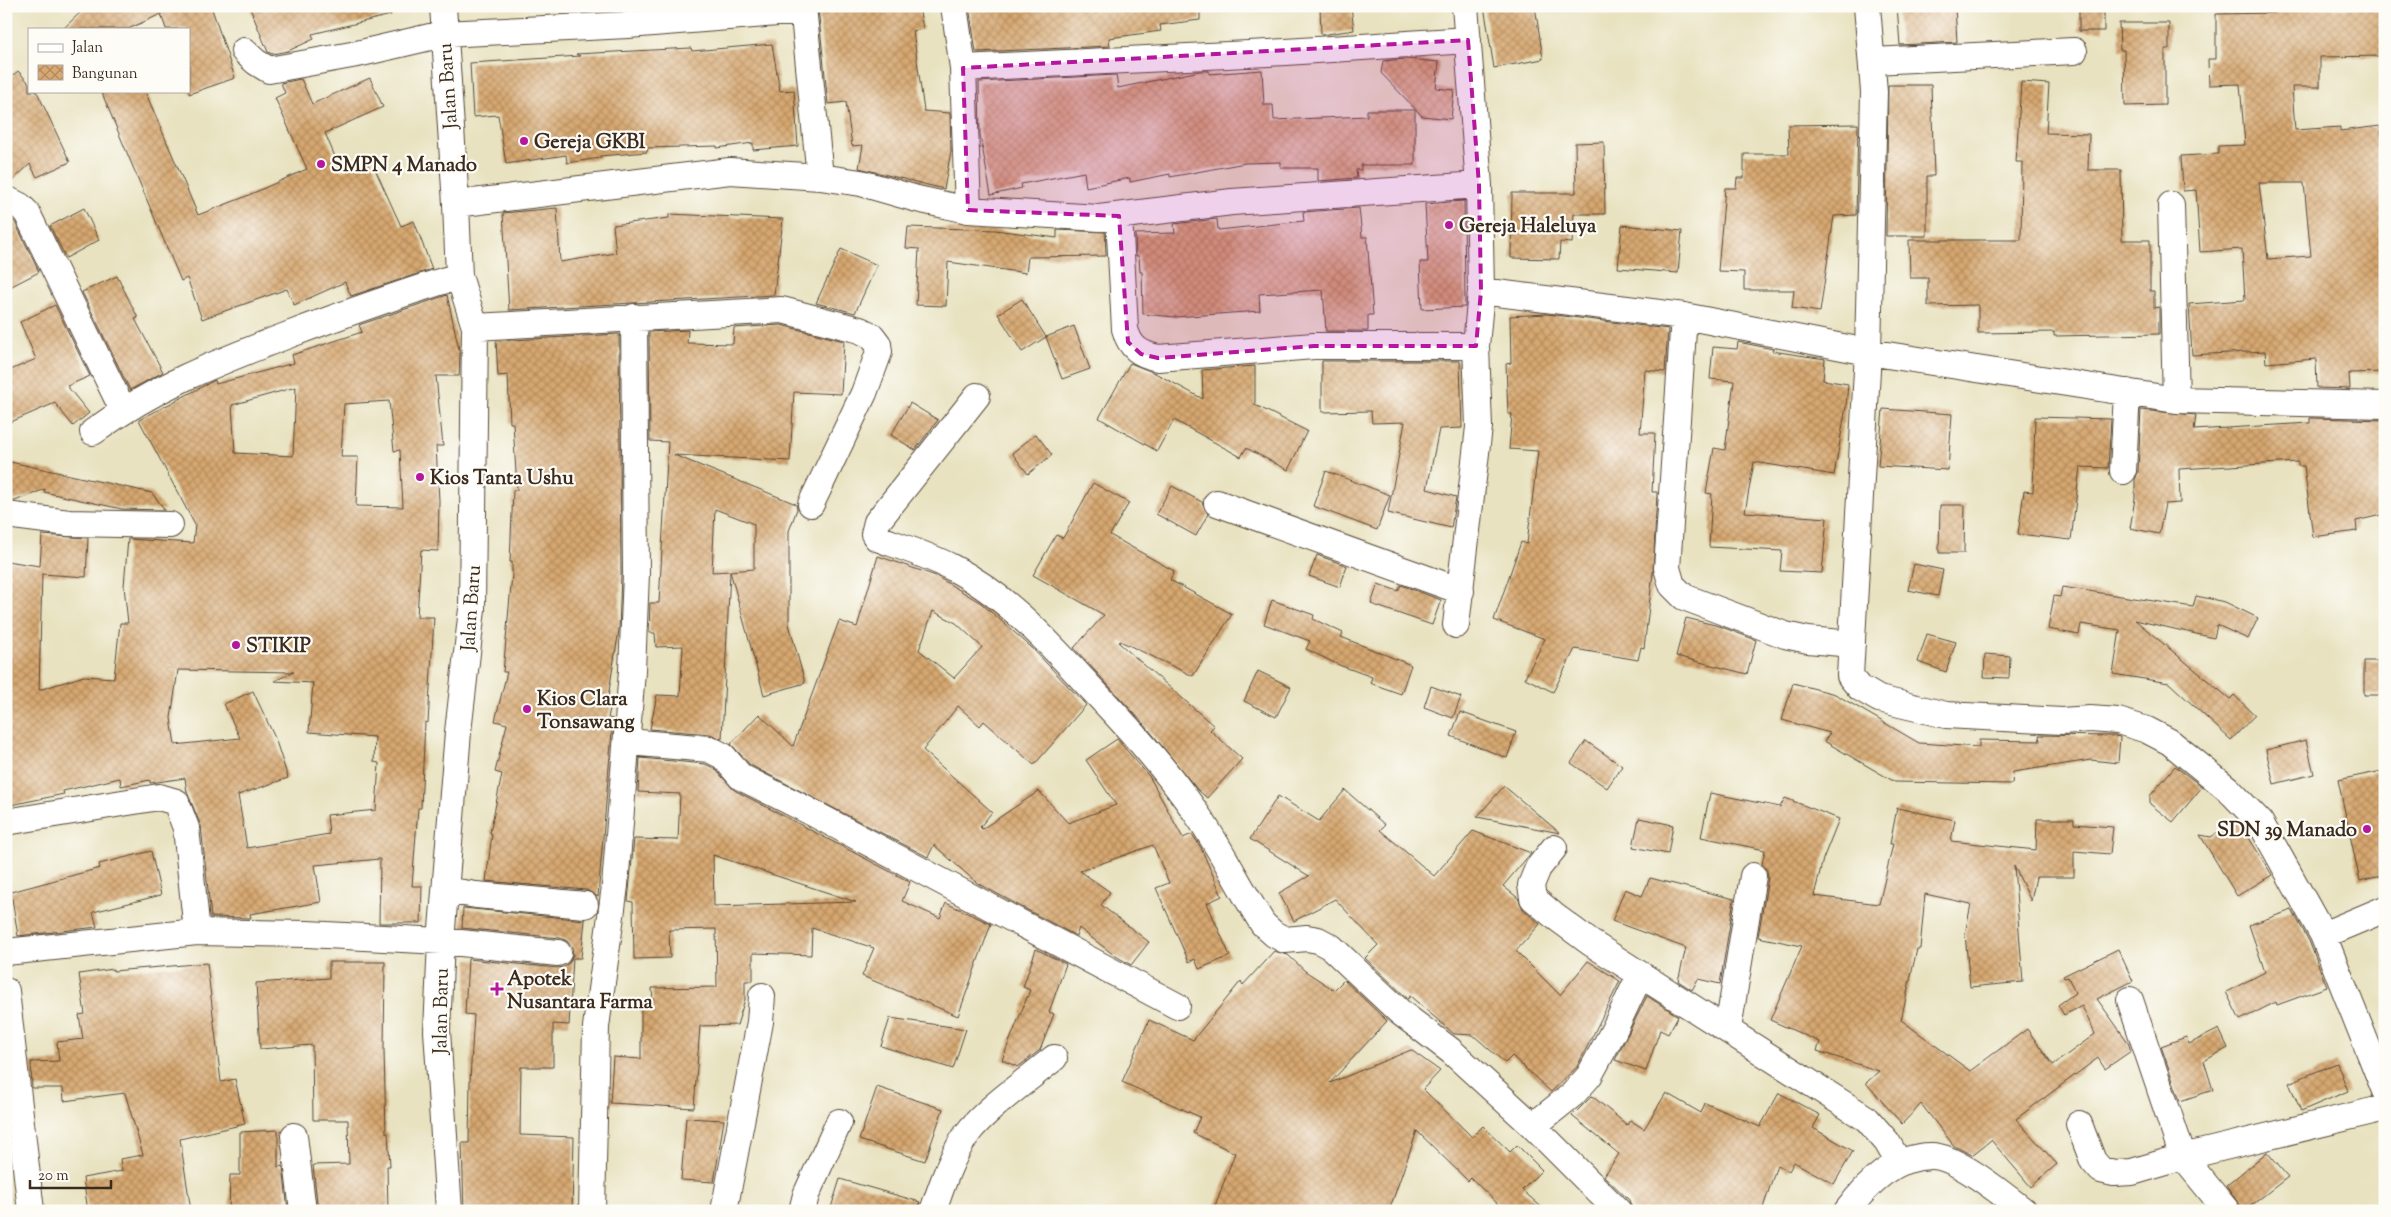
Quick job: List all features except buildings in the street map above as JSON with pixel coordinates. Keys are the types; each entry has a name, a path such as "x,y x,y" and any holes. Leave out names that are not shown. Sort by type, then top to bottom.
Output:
{"street":[{"name":"Jalan Baru","path":"442,6 456,204 459,276 475,326 472,609 458,732 441,941 437,1030 449,1211"},
{"path":"954,6 963,68 968,210"},
{"path":"1456,625 1479,427 1476,346 1481,291 1479,185 1465,6"},
{"path":"1867,6 1873,61 1868,352 1850,676 1860,688 1879,699 1946,715 2062,721 2090,719 2118,721 2147,730 2170,742 2228,789 2260,822 2323,935 2385,1091"},
{"path":"244,52 269,70 358,54 443,34 628,25 804,9 820,177"},
{"path":"963,68 1286,52 1468,40"},
{"path":"1873,61 2074,52"},
{"path":"456,204 730,171 820,177 861,183 917,199 968,210 1098,218 1232,202 1479,185"},
{"path":"6,199 27,212 123,410"},
{"path":"2171,205 2176,400"},
{"path":"1120,216 1125,329 1128,342 1141,354 1158,358 1314,346 1392,348 1476,346"},
{"path":"93,432 123,410 156,390 200,369 383,299 459,276"},
{"path":"1481,291 1684,316 1868,352 2176,400 2385,405"},
{"path":"475,326 782,310 860,330 872,336 878,344 879,352 864,393 811,504"},
{"path":"1684,316 1667,568 1672,585 1684,597 1785,635 1808,640 1852,644"},
{"path":"592,1211 596,1027 615,886 628,742 636,574 634,317"},
{"path":"2123,471 2126,392"},
{"path":"977,396 877,522 874,534 877,538 951,567 976,582 1008,607 1047,642 1112,711 1174,782 1202,821 1263,924 1274,934 1285,940 1307,938 1318,940 1331,947 1401,1013 1451,1051 1533,1126 1618,1211"},
{"path":"1217,503 1461,591"},
{"path":"6,515 69,523 170,525"},
{"path":"628,742 709,749 718,753 741,777 805,808 1177,1006"},
{"path":"6,822 159,797 176,802 186,828 197,932"},
{"path":"1554,848 1538,868 1531,885 1534,898 1591,943 1867,1119 1887,1142 1899,1163"},
{"path":"1728,1029 1753,876"},
{"path":"445,890 476,895 585,905"},
{"path":"2323,935 2385,909"},
{"path":"6,952 197,932 441,941 558,953"},
{"path":"1533,1126 1566,1099 1589,1076 1614,1030 1640,975"},
{"path":"6,991 31,1211"},
{"path":"724,1211 760,1022 762,996"},
{"path":"2130,1000 2184,1157 2227,1211"},
{"path":"933,1211 956,1152 967,1133 979,1120 1054,1058"},
{"path":"2080,1124 2093,1161 2101,1170 2132,1172 2184,1157 2385,1108"},
{"path":"802,1211 806,1195 839,1122"},
{"path":"294,1136 303,1211"},
{"path":"1847,1211 1879,1174 1899,1163 1932,1156 1951,1162 1985,1182 2024,1211"}],"highlighted area":[{"path":"1468,40 1479,185 1481,291 1476,346 1314,346 1158,358 1141,354 1128,342 1119,216 968,210 963,68"}],"place":[{"name":"Gereja GKBI","path":"524,141"},
{"name":"SMPN 4 Manado","path":"321,164"},
{"name":"Gereja Haleluya","path":"1449,225"},
{"name":"Kios Tanta Ushu","path":"420,477"},
{"name":"STIKIP","path":"236,645"},
{"name":"Kios Clara Tonsawang","path":"527,709"},
{"name":"SDN 39 Manado","path":"2367,829"},
{"name":"Apotek Nusantara Farma","path":"497,989"}]}
